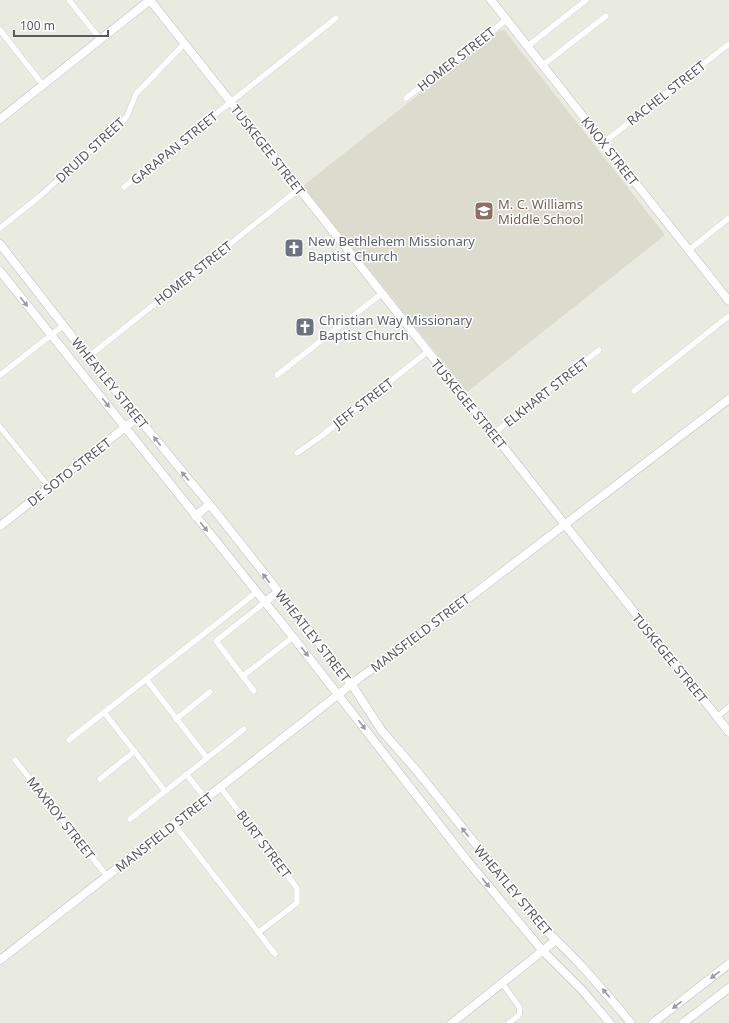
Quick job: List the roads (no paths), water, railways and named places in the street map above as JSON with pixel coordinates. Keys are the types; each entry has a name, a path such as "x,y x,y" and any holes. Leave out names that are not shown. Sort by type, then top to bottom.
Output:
{"street":[{"path":"69,0 100,39"},
{"path":"0,119 150,0"},
{"name":"TUSKEGEE STREET","path":"150,0 381,294 729,732"},
{"name":"KNOX STREET","path":"491,0 729,301"},
{"path":"528,46 586,0"},
{"path":"543,65 606,16"},
{"name":"GARAPAN STREET","path":"124,187 336,18"},
{"name":"HOMER STREET","path":"406,98 506,20"},
{"path":"0,30 43,85"},
{"name":"DRUID STREET","path":"0,228 40,196 123,120 127,116 136,94 184,44"},
{"name":"RACHEL STREET","path":"603,142 729,44"},
{"name":"HOMER STREET","path":"88,357 299,189"},
{"path":"689,250 729,218"},
{"name":"WHEATLEY STREET","path":"0,244 3,254 64,325 88,357 209,505 352,685 382,731 543,928 594,979 631,1023"},
{"name":"WHEATLEY STREET","path":"0,272 339,694 472,866 542,950 582,990 610,1023"},
{"path":"277,375 381,294"},
{"path":"634,391 729,316"},
{"path":"0,375 64,325"},
{"name":"ELKHART STREET","path":"493,434 599,350"},
{"name":"JEFF STREET","path":"297,453 320,437 427,352"},
{"name":"MANSFIELD STREET","path":"0,960 339,694 729,399"},
{"name":"DE SOTO STREET","path":"0,526 138,417"},
{"path":"0,427 49,487"},
{"path":"195,516 209,505"},
{"path":"69,740 257,592"},
{"path":"254,691 216,641 278,592"},
{"path":"243,676 293,637"},
{"path":"146,679 207,758"},
{"path":"176,719 210,692"},
{"path":"717,717 729,707"},
{"path":"104,712 166,791"},
{"path":"130,819 244,729"},
{"path":"100,779 135,751"},
{"name":"MAXROY STREET","path":"15,760 107,876"},
{"path":"405,781 417,772"},
{"path":"186,774 206,799"},
{"name":"BURT STREET","path":"221,788 297,888 297,903 258,932"},
{"path":"174,824 276,954"},
{"path":"472,866 484,856"},
{"path":"452,1023 556,940"},
{"path":"653,1023 729,964"},
{"path":"502,983 520,1008 519,1015 509,1023"},
{"path":"683,1023 729,988"}],"place":[{"name":"M. C. Williams Middle School","path":"484,211"},
{"name":"New Bethlehem Missionary Baptist Church","path":"294,248"},
{"name":"Christian Way Missionary Baptist Church","path":"305,327"}]}
